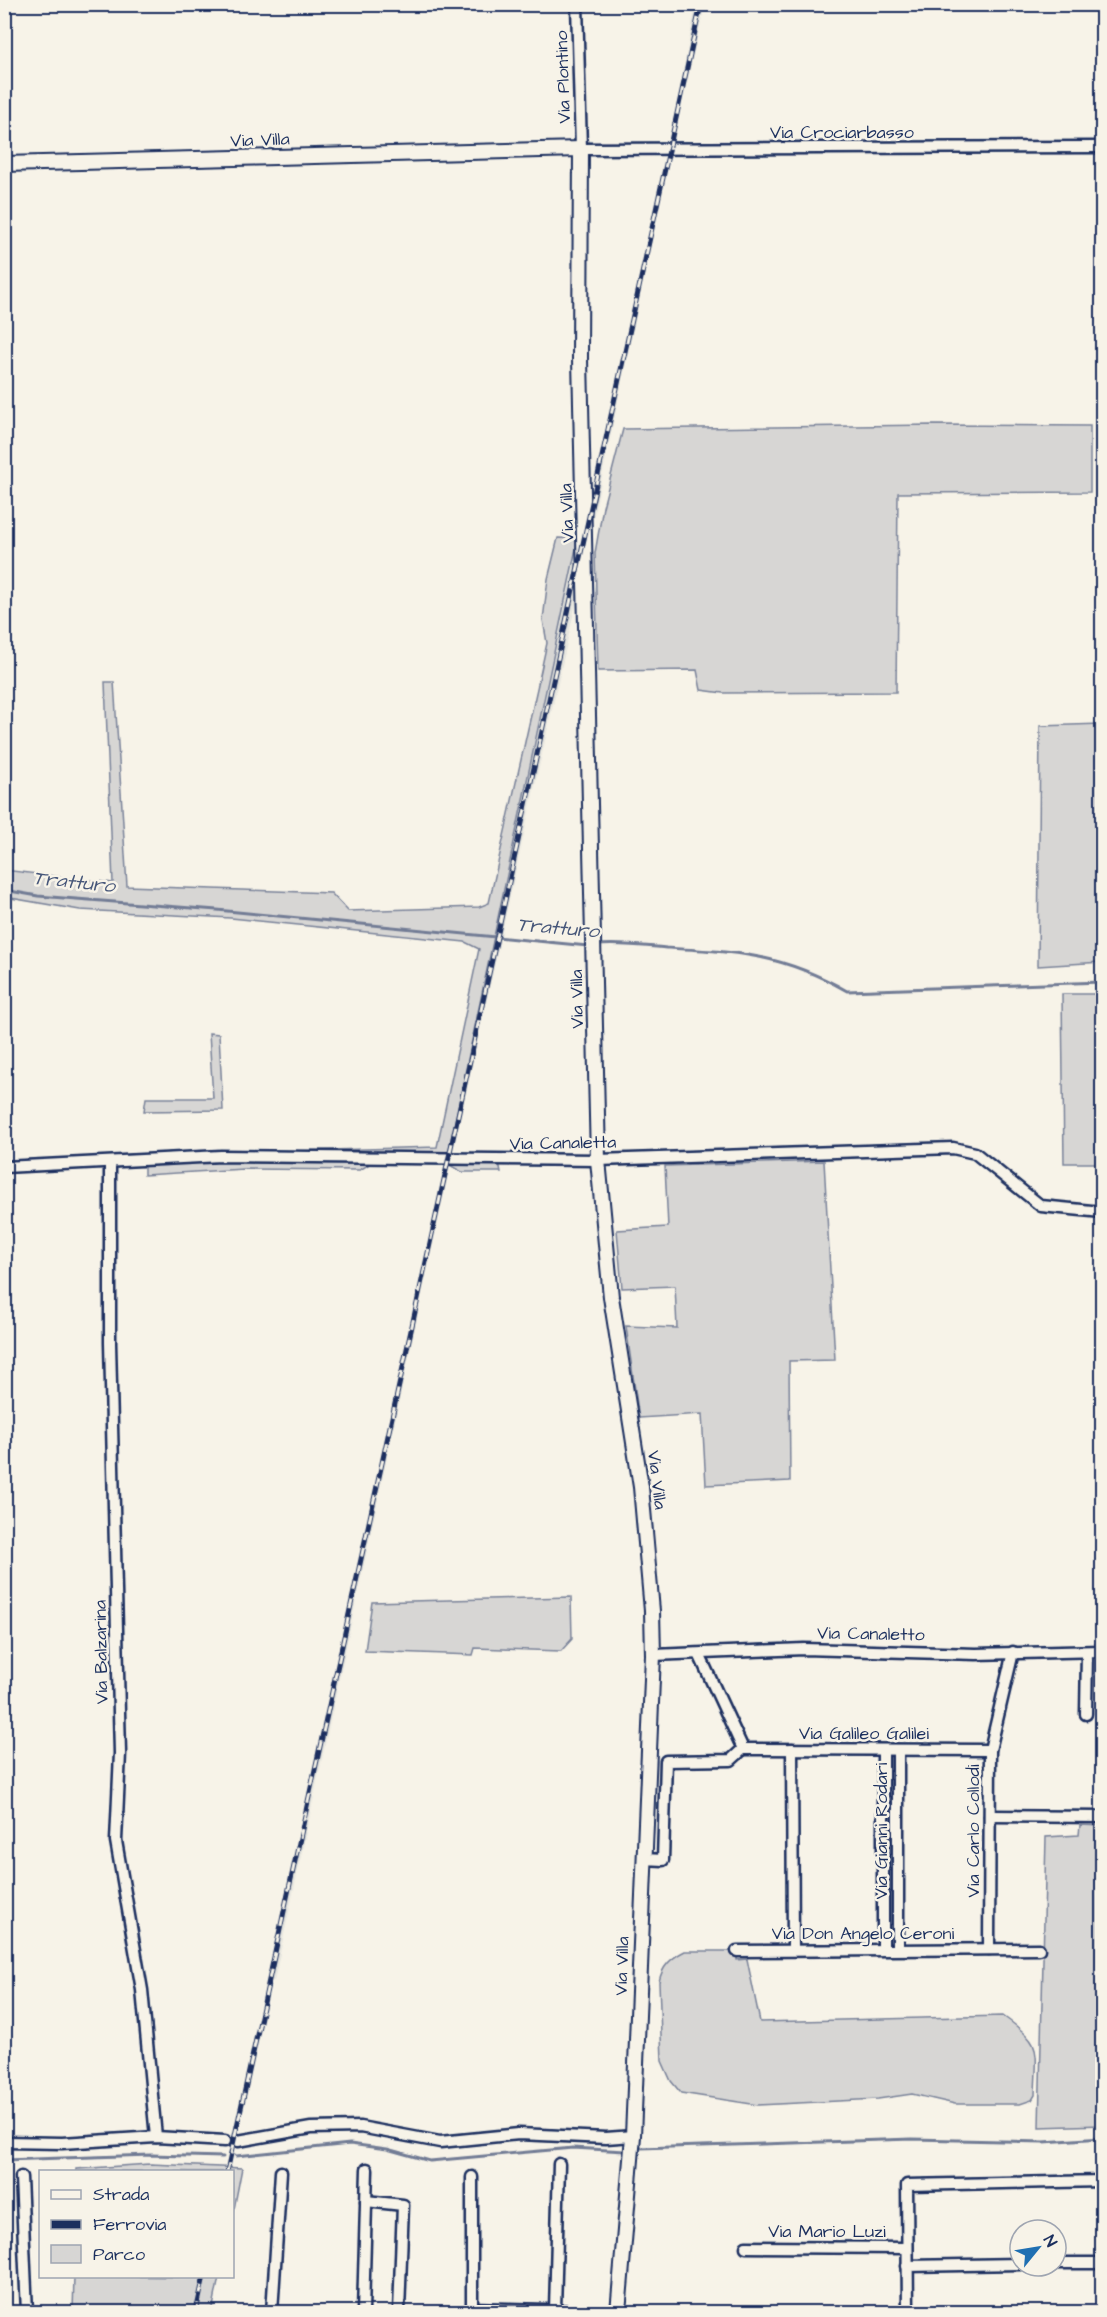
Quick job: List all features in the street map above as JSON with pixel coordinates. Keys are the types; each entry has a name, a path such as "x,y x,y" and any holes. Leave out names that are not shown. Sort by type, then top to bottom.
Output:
{"street":[{"name":"Via Plontino","path":"577,4 581,149"},
{"name":"Via Crociarbasso","path":"581,149 1102,147"},
{"name":"Via Villa","path":"4,164 581,149 580,359 598,1160 611,1297 642,1487 652,1611 653,1655 633,2136 618,2312"},
{"name":"Via Canaletta","path":"4,1167 222,1156 598,1160 953,1148 975,1153 1041,1206 1102,1212"},
{"name":"Via Balzarina","path":"110,1163 110,1343 120,1753 116,1841 142,1990 156,2137"},
{"name":"Via Canaletto","path":"653,1655 804,1649 1013,1653 1102,1652"},
{"path":"1086,1714 1087,1652"},
{"path":"990,1750 1013,1653"},
{"path":"645,1859 663,1860 666,1761 731,1760 743,1749 699,1654"},
{"name":"Via Galileo Galilei","path":"743,1749 990,1750"},
{"path":"792,1749 793,1950"},
{"name":"Via Gianni Rodari","path":"883,1750 883,1949"},
{"name":"Via Gianni Rodari","path":"898,1750 898,1949"},
{"name":"Via Carlo Collodi","path":"989,1949 990,1750"},
{"path":"990,1816 1102,1817"},
{"name":"Via Don Angelo Ceroni","path":"737,1951 1039,1949"},
{"path":"238,2141 310,2128 360,2127 440,2142 519,2134 606,2138 633,2136"},
{"path":"4,2142 62,2143 156,2137 225,2141"},
{"path":"555,2310 560,2164"},
{"path":"363,2313 367,2169"},
{"path":"272,2313 281,2172"},
{"path":"21,2177 27,2313"},
{"path":"472,2177 472,2310 618,2312"},
{"path":"908,2313 907,2185 1102,2181"},
{"path":"366,2201 403,2205 399,2313"},
{"name":"Via Mario Luzi","path":"746,2247 907,2248"},
{"path":"1068,2263 1102,2263"},
{"path":"907,2266 1008,2264"}],"shaded area":[{"path":"696,5 705,5 672,144 669,144"},
{"path":"667,154 670,154 592,524 589,505"},
{"path":"578,539 580,585 452,1154 448,1154"},
{"path":"446,1163 450,1164 441,1207 274,1981 267,1979"}],"green space":[{"path":"934,425 1090,426 1090,492 898,493 896,692 723,693 701,690 697,670 598,671 595,553 603,507 623,429"},
{"path":"558,538 578,539 448,1154 497,1153 501,1172 462,1172 446,1163 371,1163 360,1170 244,1169 144,1175 144,1155 437,1147 479,949 465,942 231,918 80,910 5,897 4,870 113,883 105,682 114,682 127,886 331,893 348,911 479,907 489,903 547,643 543,620 548,579"},
{"path":"1102,724 1102,962 1038,966 1040,726"},
{"path":"1062,994 1102,994 1102,1163 1064,1163"},
{"path":"209,1033 219,1034 223,1110 144,1111 146,1098 213,1098"},
{"path":"824,1161 835,1360 789,1361 790,1481 706,1485 702,1414 639,1418 626,1326 677,1328 675,1286 622,1288 617,1230 668,1227 665,1166"},
{"path":"571,1597 572,1639 561,1651 475,1648 473,1655 365,1651 372,1602"},
{"path":"1080,1825 1102,1826 1102,2125 1039,2127 1046,1837 1079,1835"},
{"path":"685,1951 737,1951 737,1960 747,1959 760,2022 1003,2016 1025,2034 1035,2049 1035,2095 1032,2100 1020,2104 955,2104 912,2094 878,2099 758,2105 681,2093 671,2081 662,2061 659,1982 662,1971 668,1963"},
{"path":"150,2164 242,2168 234,2209 234,2170 76,2169"},
{"path":"74,2278 219,2278 212,2312 73,2312"}],"waterway":[{"name":"Tratturo","path":"4,890 38,896 217,910 588,946"},
{"name":"Tratturo","path":"597,945 716,951 760,957 802,969 847,991 1102,982"},
{"path":"640,2148 912,2139 1044,2142 1102,2138"},
{"path":"236,2156 350,2144 387,2149 430,2161 573,2148 625,2151"},
{"path":"4,2160 151,2155 223,2157"}],"railway":[{"path":"227,2170 701,4"},
{"path":"196,2312 204,2278"}]}
